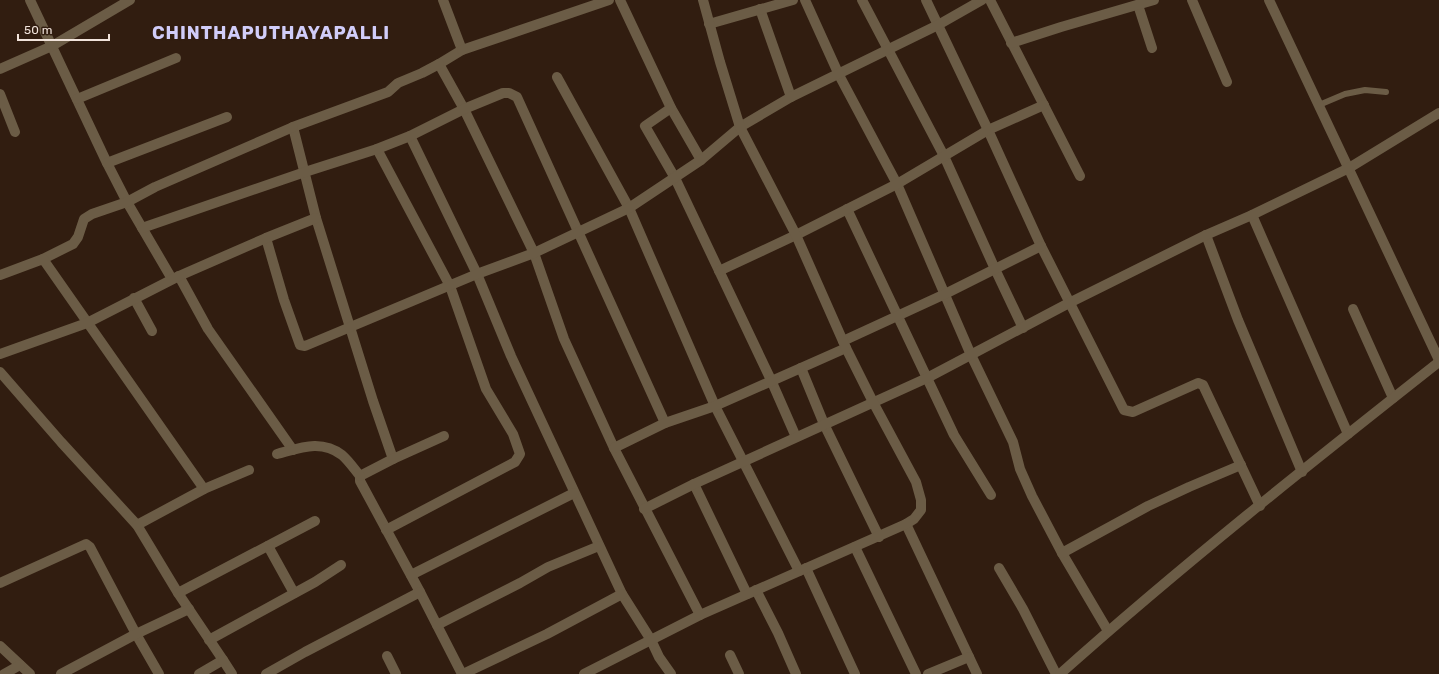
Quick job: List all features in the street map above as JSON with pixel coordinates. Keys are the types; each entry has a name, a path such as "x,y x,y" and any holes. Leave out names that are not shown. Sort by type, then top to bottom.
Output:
{"street":[{"path":"30,0 107,163 142,228 208,329 293,450"},
{"path":"0,69 52,46 130,0"},
{"path":"443,0 462,50"},
{"path":"0,275 43,259 73,244 78,237 84,219 92,214 127,202 155,187 293,127 388,92 398,83 422,73 462,50 609,0"},
{"path":"620,0 671,108 700,160"},
{"path":"584,674 700,615 906,524 921,510 921,500 916,482 873,402 845,345 796,235 740,128 702,0"},
{"path":"709,24 793,0"},
{"path":"805,0 839,75 897,184 971,355 1013,442 1020,469 1032,496 1062,552 1108,631"},
{"path":"862,0 944,156 1023,328"},
{"path":"926,0 1069,303 1124,410 1133,412 1198,383 1203,385 1260,506"},
{"path":"266,238 284,300 300,345 305,346 477,274 534,253 629,208 700,160 740,128 791,97 839,75 938,25 982,0"},
{"path":"990,0 1080,176"},
{"path":"1012,43 1154,0"},
{"path":"1192,0 1227,82"},
{"path":"1060,674 1108,631 1439,361 1269,0"},
{"path":"1138,5 1152,48"},
{"path":"760,9 791,97"},
{"path":"77,99 176,58"},
{"path":"439,64 464,109 534,253 564,339 614,448 644,509 700,615"},
{"path":"557,77 629,208 715,406 855,674"},
{"path":"142,228 377,149 410,136 464,109 503,93 509,93 517,97 664,423"},
{"path":"0,94 15,132"},
{"path":"719,271 796,235 897,184 988,130 1044,105"},
{"path":"671,108 645,126 675,178 772,380 796,438"},
{"path":"644,509 694,484 927,378 1069,303 1206,235 1252,215 1348,168 1439,113"},
{"path":"107,163 227,116"},
{"path":"293,127 316,218 393,459"},
{"path":"410,136 477,274 511,356 574,494 622,594 651,640 659,657 671,674"},
{"path":"377,149 450,286 486,389 513,434 520,454 515,462 386,530"},
{"path":"847,209 954,435 991,495"},
{"path":"1252,215 1348,434"},
{"path":"0,354 87,323 175,278 316,218"},
{"path":"1206,235 1238,320 1302,472"},
{"path":"614,448 664,423 715,406 801,368 898,316 1042,246"},
{"path":"43,259 204,489"},
{"path":"134,298 152,331"},
{"path":"1353,309 1393,398"},
{"path":"801,368 824,424 879,536"},
{"path":"0,372 61,442 137,525 178,593 232,674"},
{"path":"360,476 444,436"},
{"path":"277,454 319,445 328,447 342,456 360,476 360,481 463,674 547,634 622,594"},
{"path":"1062,552 1148,506 1241,465"},
{"path":"137,525 204,489 249,470"},
{"path":"694,484 752,592 778,633 796,674"},
{"path":"411,575 574,494"},
{"path":"178,593 316,521"},
{"path":"906,524 977,674"},
{"path":"0,583 86,544 90,547 159,674"},
{"path":"268,546 294,593"},
{"path":"437,625 520,583 548,566 599,546"},
{"path":"854,547 916,674"},
{"path":"209,640 341,565"},
{"path":"999,568 1023,609 1056,674"},
{"path":"266,674 420,592"},
{"path":"61,674 136,634 189,609"},
{"path":"0,646 30,674"},
{"path":"730,655 739,674"},
{"path":"387,656 396,674"},
{"path":"928,674 969,657"},
{"path":"199,674 223,660"},
{"path":"4,674 20,665"}],"lane":[{"path":"1319,105 1345,94 1365,90 1386,92"}],"district":[{"name":"CHINTHAPUTHAYAPALLI","path":"271,33"}]}
